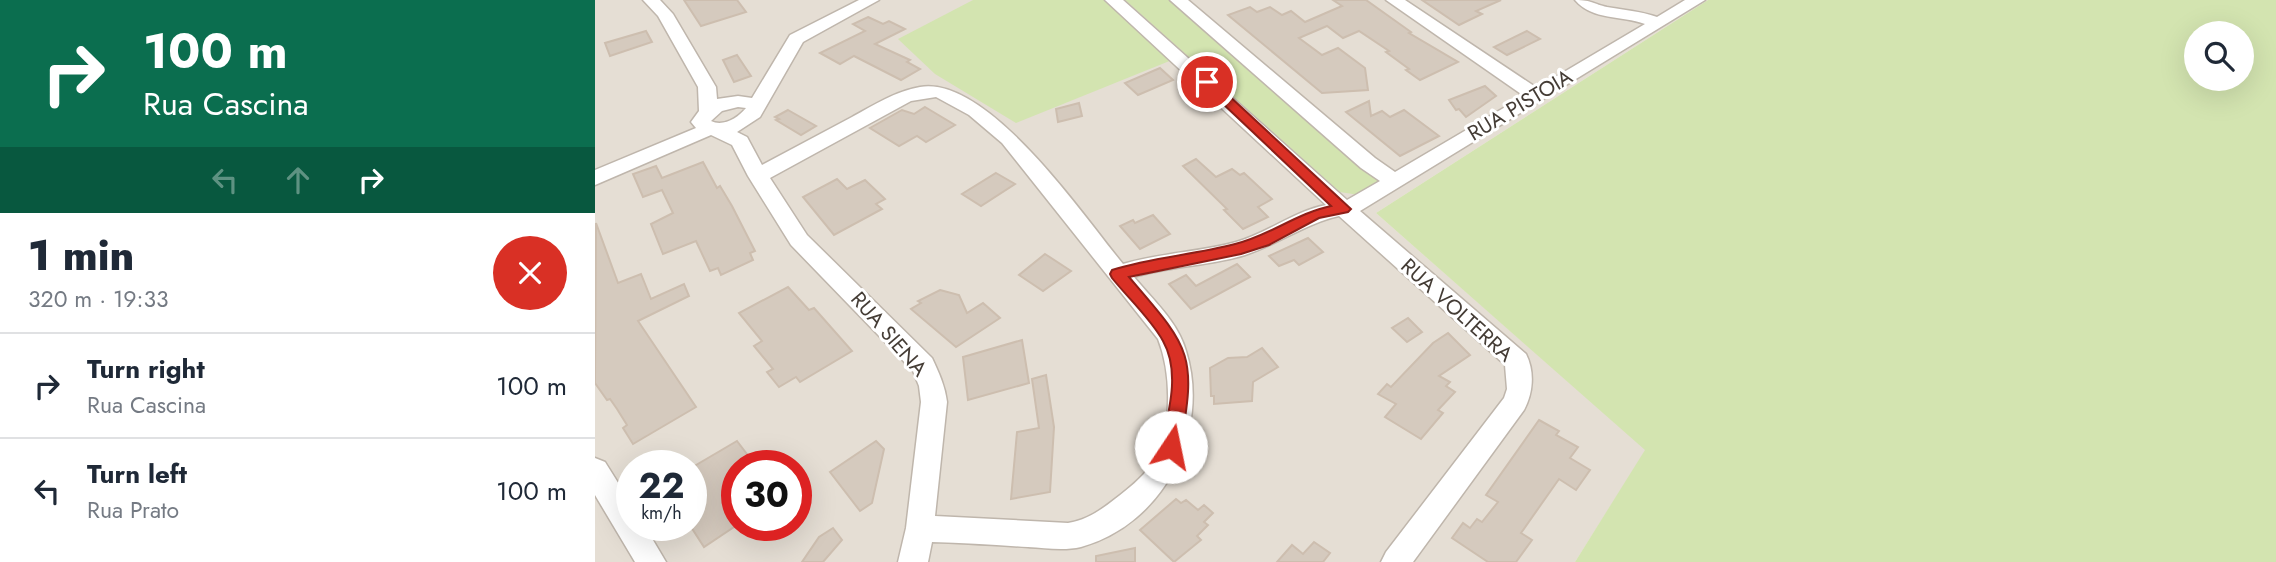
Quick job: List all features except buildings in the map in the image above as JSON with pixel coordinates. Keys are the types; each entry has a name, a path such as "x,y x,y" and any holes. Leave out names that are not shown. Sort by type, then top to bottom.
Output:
{"street":[{"name":"RUA SIENA","path":"652,0 665,14 725,124 799,240 923,365 933,386 934,402 920,528 913,562"},
{"path":"595,178 640,157 725,124 770,80 796,39 871,0"},
{"name":"RUA VOLTERRA","path":"1113,0 1207,82 1435,293 1517,361 1520,389 1515,402 1396,562"},
{"path":"1178,0 1368,163 1395,182"},
{"path":"1394,0 1535,95"},
{"path":"1583,0 1600,11 1633,14 1657,23"},
{"name":"RUA PISTOIA","path":"1118,274 1144,266 1235,250 1263,241 1315,214 1354,206 1697,0"},
{"path":"1611,12 1650,7 1675,13"},
{"path":"725,124 734,101 755,93 770,80"},
{"name":"RUA SIENA","path":"707,87 734,101 752,104 755,108 725,124"},
{"path":"758,176 904,97 925,91 942,93 995,125 1009,139 1168,335 1180,366 1178,411 1167,460 1158,477 1090,531 1068,536 920,528"},
{"path":"595,470 652,562"}],"shaded area":[{"path":"595,0 1708,0 1376,213 1646,450 1575,562 595,562"}],"green space":[{"path":"973,0 1106,0 1172,60 1016,123 935,74 898,39"},
{"path":"1125,0 1171,0 1378,175 1377,187 1359,195 1340,192"},
{"path":"1708,0 2276,0 2276,562 1575,562 1645,450 1376,213"}],"route":[{"path":"1171,447 1180,399 1180,366 1174,346 1118,274 1144,266 1235,250 1263,241 1315,214 1343,209 1207,82"}]}
